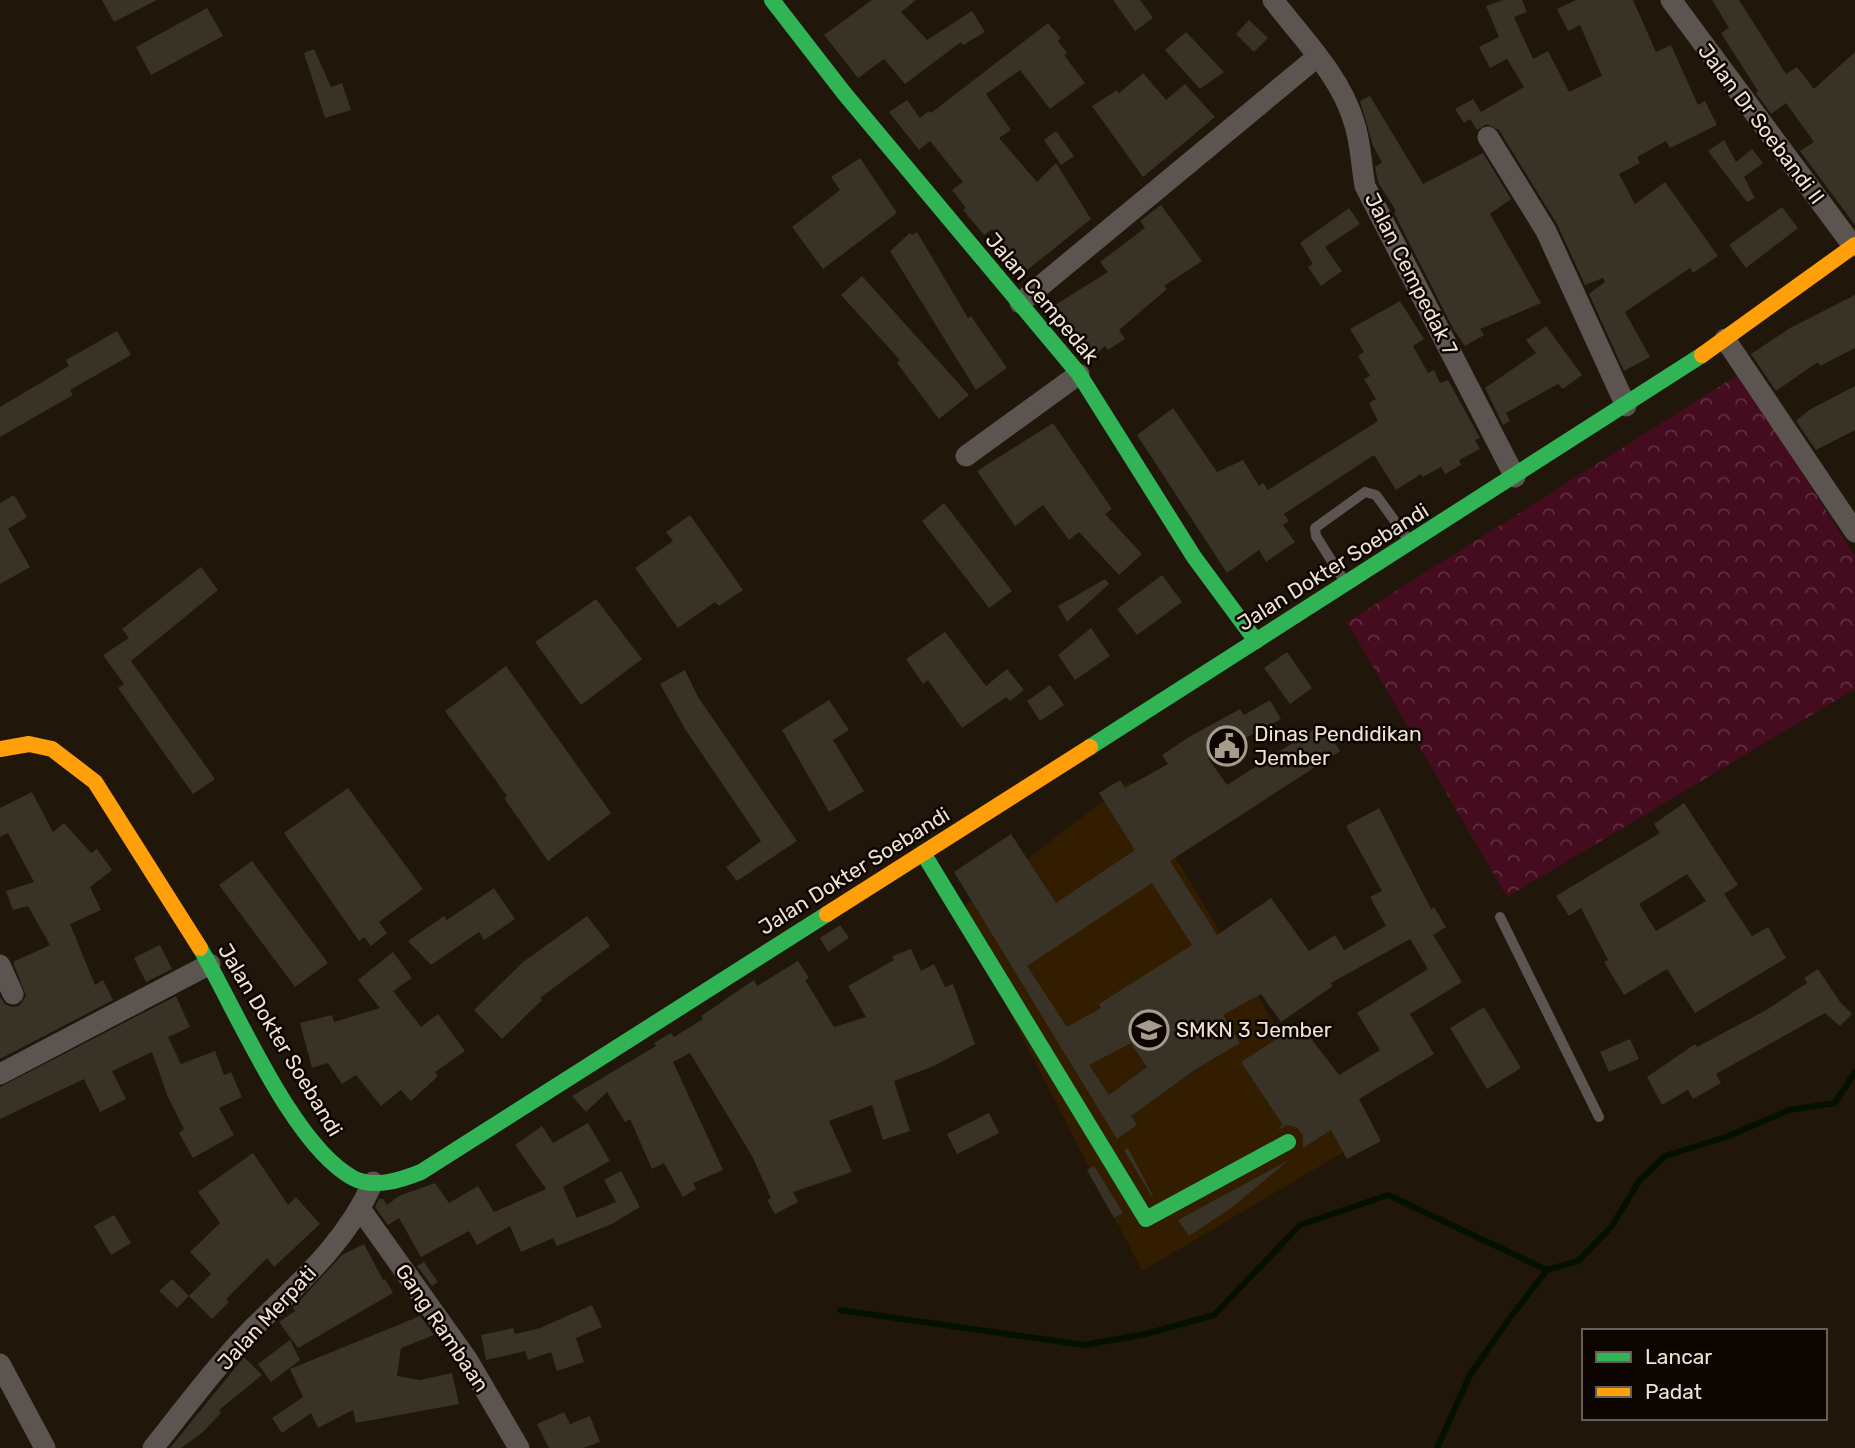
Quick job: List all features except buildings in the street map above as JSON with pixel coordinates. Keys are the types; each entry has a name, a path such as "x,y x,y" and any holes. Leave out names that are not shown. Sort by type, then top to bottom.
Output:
{"main road":[{"name":"Jalan Cempedak","path":"772,0 844,93 1079,374 1194,557 1256,640"},
{"name":"Jalan Dokter Soebandi","path":"0,749 20,744 44,745 70,758 95,782 210,964 306,1132 332,1164 355,1179 397,1182 421,1172 1626,406 1854,246"},
{"path":"923,853 1146,1219 1288,1142"}],"street":[{"name":"Jalan Cempedak 7","path":"1273,0 1337,84 1354,122 1364,162 1365,186 1515,477"},
{"name":"Jalan Dr Soebandi II","path":"1671,0 1854,246"},
{"path":"1020,303 1317,57"},
{"path":"1488,137 1546,231 1626,406"},
{"path":"1725,339 1855,531"},
{"path":"966,456 1079,374"},
{"path":"0,1074 210,964"},
{"path":"0,965 13,994"},
{"name":"Jalan Merpati","path":"153,1448 228,1357 309,1275 361,1210 373,1182"},
{"name":"Gang Rambaan","path":"361,1210 467,1359 519,1448"},
{"path":"0,1364 45,1448"}],"lane":[{"path":"1345,583 1316,536 1315,528 1365,492 1376,495 1410,542"},
{"path":"1500,917 1600,1117"}],"shaded area":[{"name":"SMKN 3 Jember","path":"1130,781 1349,1149 1142,1271 958,911"}],"green space":[{"path":"1739,374 1855,556 1855,689 1507,897 1347,622"}],"waterway":[{"path":"1437,1448 1470,1375 1547,1270 1578,1261 1612,1226 1639,1181 1665,1156 1729,1136 1789,1110 1835,1103 1855,1072"},
{"path":"840,1310 1084,1345 1146,1334 1214,1315 1300,1225 1388,1195 1547,1270"}],"traffic: fast":[{"path":"772,0 844,93 1079,374 1194,557 1256,641"},
{"path":"1090,747 1702,355"},
{"path":"923,853 1146,1219 1288,1142"},
{"path":"200,948 267,1074 308,1137 330,1161 353,1178 378,1183 421,1172 827,914"}],"traffic: slow":[{"path":"1702,355 1855,245"},
{"path":"0,749 29,744 52,749 95,782 200,948"},
{"path":"827,914 1090,747"}],"place":[{"name":"Dinas Pendidikan Jember","path":"1227,746"},
{"name":"SMKN 3 Jember","path":"1149,1030"}]}
